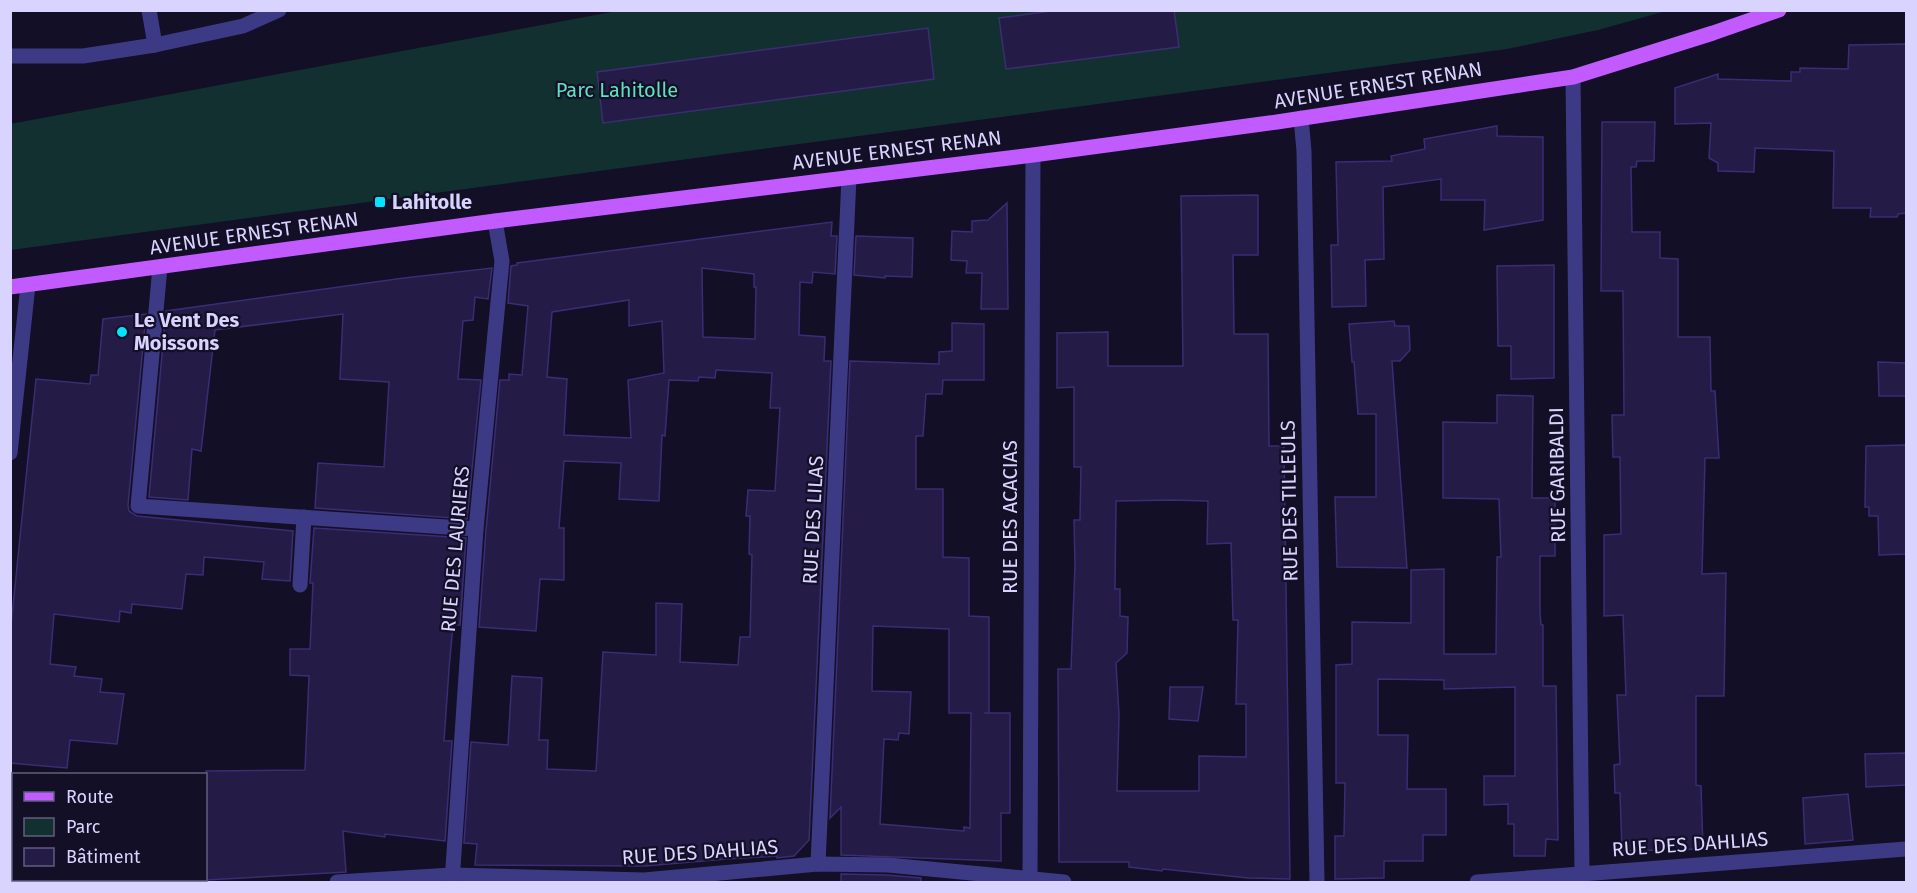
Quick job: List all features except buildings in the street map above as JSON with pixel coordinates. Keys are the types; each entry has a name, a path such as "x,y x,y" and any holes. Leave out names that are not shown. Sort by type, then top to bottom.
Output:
{"main road":[{"name":"AVENUE ERNEST RENAN","path":"10,287 495,221 1033,155 1301,118 1573,76 1779,10"}],"street":[{"path":"149,10 155,45"},
{"path":"10,56 83,56 155,45 243,26 279,10"},
{"name":"RUE GARIBALDI","path":"1573,76 1582,873"},
{"name":"RUE DES TILLEULS","path":"1301,118 1304,151 1317,882"},
{"name":"RUE DES ACACIAS","path":"1030,878 1033,155"},
{"name":"RUE DES LILAS","path":"818,864 849,177"},
{"name":"RUE DES LAURIERS","path":"452,879 476,529 502,261 495,221"},
{"path":"160,267 138,506 476,529"},
{"path":"10,453 28,285"},
{"path":"300,585 304,517"},
{"name":"RUE DES DAHLIAS","path":"1478,882 1906,849"},
{"name":"RUE DES DAHLIAS","path":"337,882 452,879 644,880 818,864 888,866 1064,882"}],"green space":[{"name":"Parc Lahitolle","path":"617,11 1666,11 1598,30 1507,49 11,250 10,124"}],"place":[{"name":"Lahitolle","path":"380,202"},
{"name":"Le Vent Des Moissons","path":"122,332"}]}
